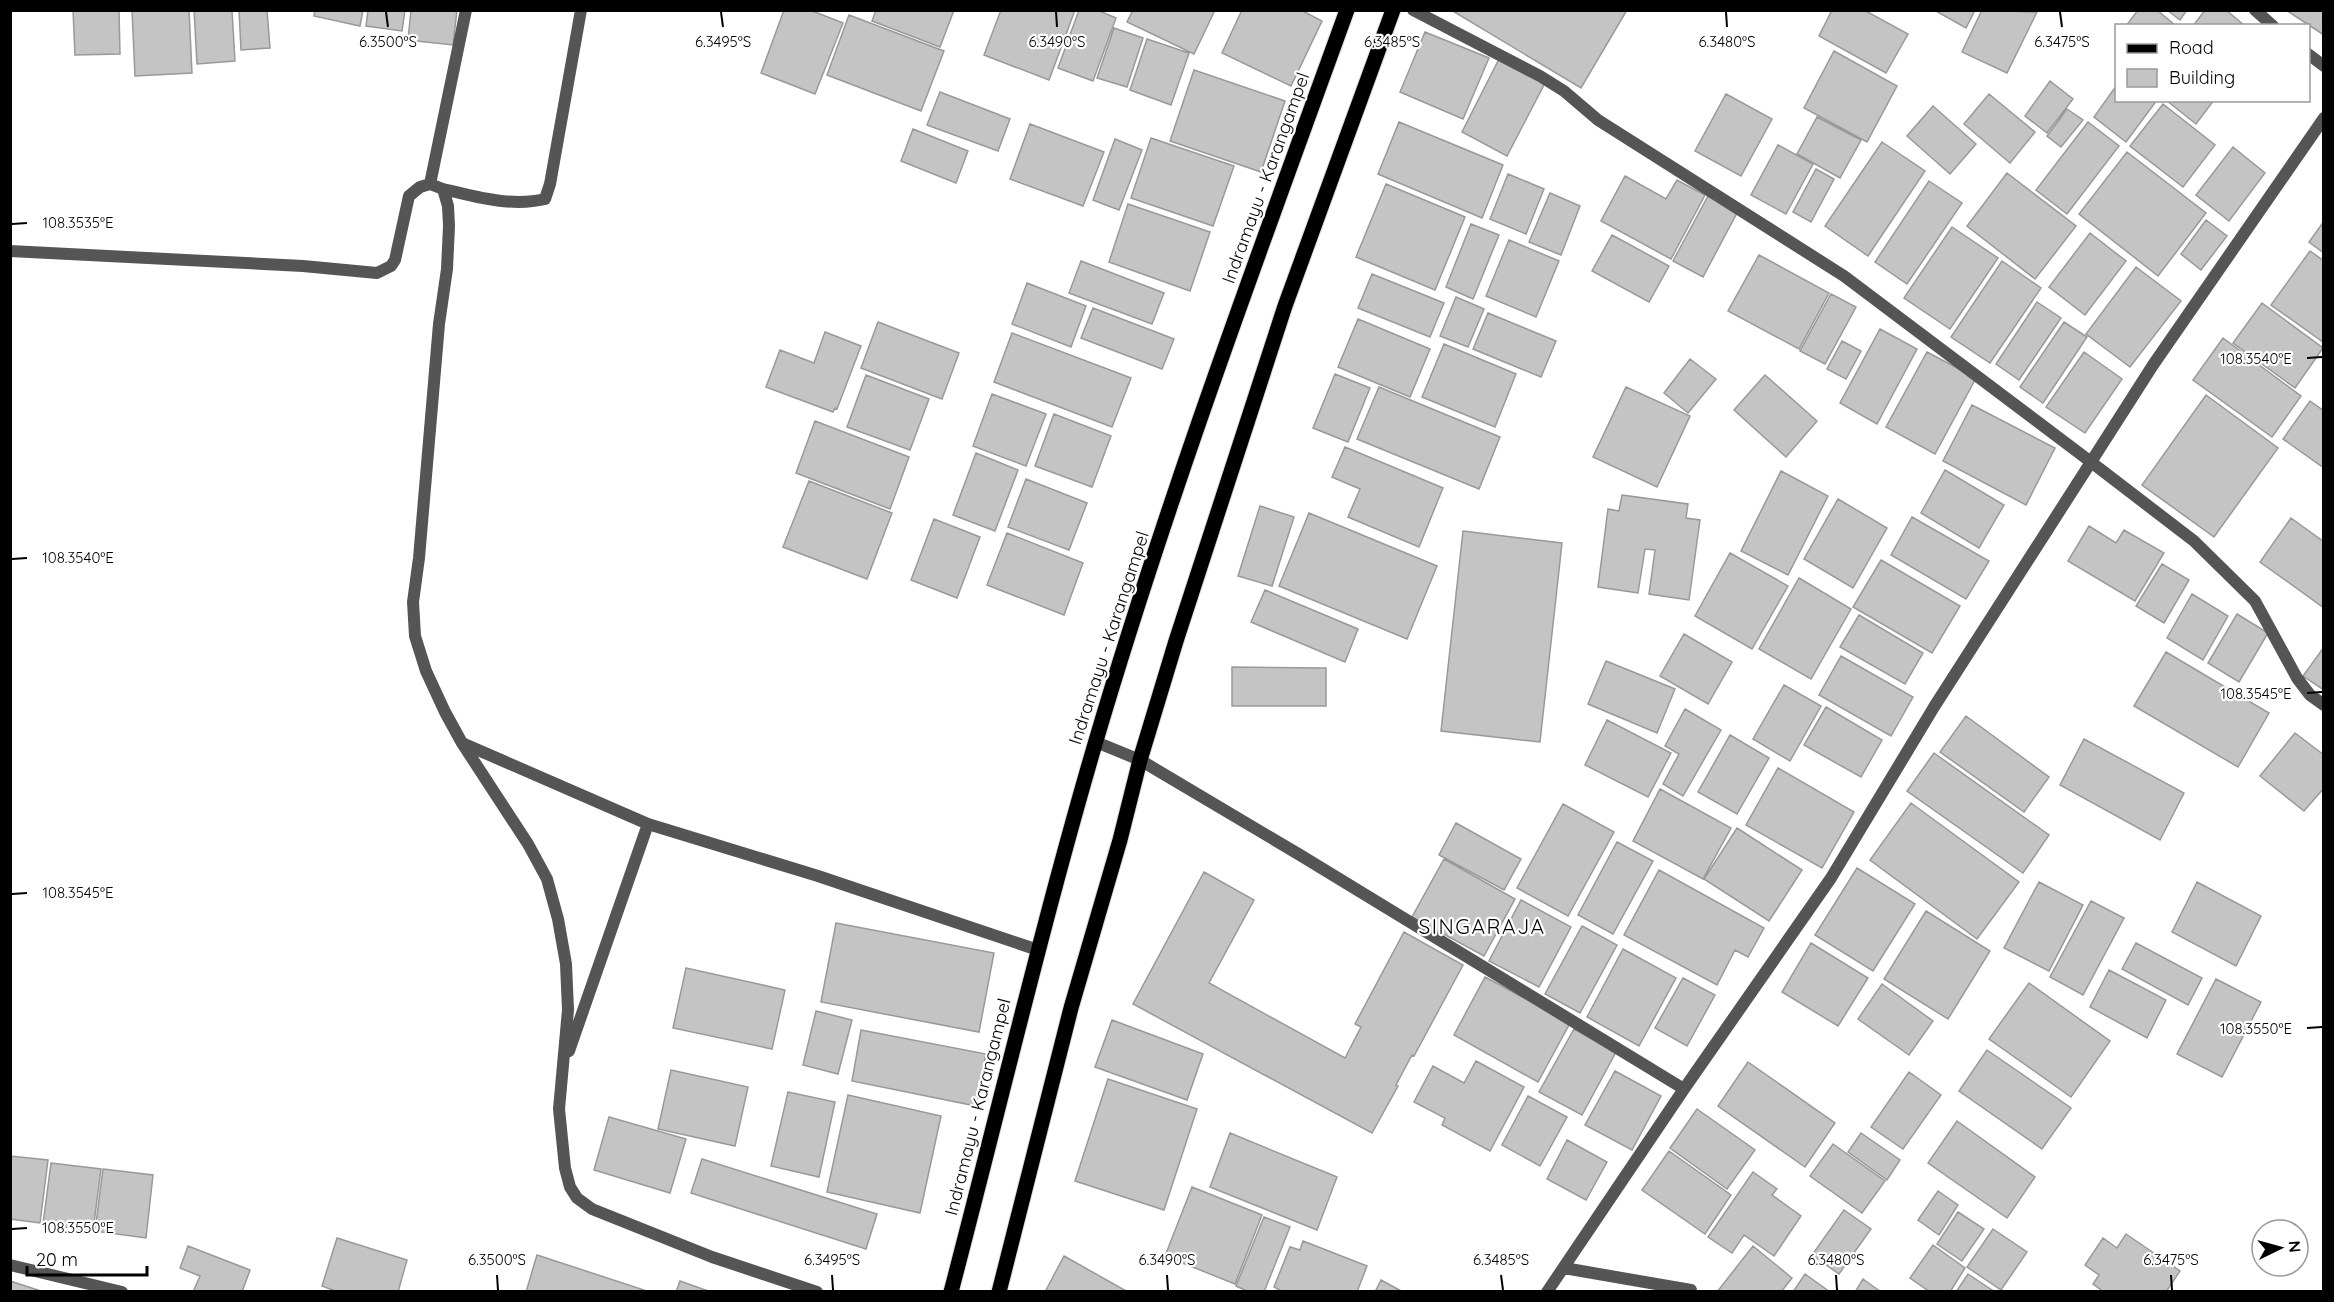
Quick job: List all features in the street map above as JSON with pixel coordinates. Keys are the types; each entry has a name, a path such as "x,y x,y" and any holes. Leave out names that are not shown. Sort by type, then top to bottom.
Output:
{"main road":[{"name":"Indramayu - Karangampel","path":"951,1292 1038,950 1096,742 1226,345 1347,10"},
{"path":"999,1292 1071,1008 1120,840 1140,760 1285,306 1393,10"}],"street":[{"path":"430,184 466,10"},
{"path":"10,251 303,266 376,273 391,266 395,260 409,196 420,187 430,184 485,200 532,202 545,199 550,184 581,10"},
{"path":"1413,10 1540,76 1564,91 1598,120 1844,276 2194,540 2255,602 2297,678 2310,695 2324,705"},
{"path":"2255,10 2271,24"},
{"path":"2310,56 2324,66"},
{"path":"1547,1292 1684,1089 1831,878 1934,706 2153,365 2324,118"},
{"path":"443,189 448,206 447,269 439,324 419,558 413,602 415,636 426,671 462,743 528,844 547,879 558,919 566,964 568,1010 559,1109 565,1168 570,1187 577,1198 592,1209 712,1257 817,1292"},
{"path":"1096,742 1140,760 1684,1089"},
{"path":"462,743 648,824 818,876 1038,950"},
{"path":"563,1068 648,824"},
{"path":"10,1266 122,1292"},
{"path":"1564,1268 1691,1290"}],"building":[{"path":"73,10 119,10 120,54 75,55"},
{"path":"132,10 189,10 192,73 135,76"},
{"path":"194,10 232,10 235,61 197,64"},
{"path":"239,10 267,10 270,48 241,50"},
{"path":"315,10 363,10 360,26 314,16"},
{"path":"368,10 405,10 402,31 366,26"},
{"path":"411,10 457,10 453,45 408,40"},
{"path":"784,10 810,10 843,23 815,94 761,73"},
{"path":"876,10 954,10 940,47 872,21"},
{"path":"1001,10 1075,10 1049,80 984,55"},
{"path":"1079,10 1097,10 1116,18 1093,81 1058,68"},
{"path":"1133,10 1215,10 1194,54 1127,22"},
{"path":"1242,10 1301,10 1322,21 1291,86 1222,53"},
{"path":"1451,10 1627,10 1581,88"},
{"path":"1832,10 1864,10 1908,34 1886,73 1819,36"},
{"path":"1934,10 1975,10 1966,28"},
{"path":"1982,10 2037,12 2007,73 1962,52"},
{"path":"2138,10 2157,10 2174,24 2128,24"},
{"path":"2167,10 2187,10 2180,20"},
{"path":"2205,10 2226,10 2243,24 2194,24"},
{"path":"2286,10 2324,10 2324,35"},
{"path":"849,15 944,51 921,111 827,75"},
{"path":"1114,28 1143,38 1127,87 1097,78"},
{"path":"1425,32 1489,58 1463,119 1400,92"},
{"path":"1147,39 1189,53 1171,105 1130,90"},
{"path":"1834,51 1897,86 1867,142 1804,108"},
{"path":"1499,59 1545,83 1507,156 1462,132"},
{"path":"1194,70 1285,101 1261,172 1170,141"},
{"path":"2050,81 2073,99 2047,133 2025,116"},
{"path":"2115,87 2115,102 2156,102 2126,142 2094,117"},
{"path":"940,92 1010,119 998,151 927,125"},
{"path":"1726,94 1772,119 1741,176 1695,151"},
{"path":"1989,94 2035,132 2010,163 1964,124"},
{"path":"2168,102 2212,102 2196,124"},
{"path":"2163,104 2215,145 2183,187 2130,146"},
{"path":"1933,106 1976,144 1950,174 1907,136"},
{"path":"2067,109 2083,120 2061,147 2047,136"},
{"path":"1817,117 1861,140 1840,178 1797,154"},
{"path":"1399,122 1503,165 1482,218 1378,174"},
{"path":"2088,122 2119,146 2067,214 2036,190"},
{"path":"1030,124 1104,152 1083,206 1010,179"},
{"path":"913,129 968,151 956,183 901,161"},
{"path":"1151,138 1234,166 1213,226 1131,198"},
{"path":"1115,139 1142,150 1119,210 1093,200"},
{"path":"1882,142 1925,171 1868,256 1825,226"},
{"path":"1778,145 1813,164 1786,214 1751,195"},
{"path":"2233,147 2265,173 2229,221 2196,195"},
{"path":"2127,152 2206,213 2158,276 2079,214"},
{"path":"1816,169 1834,179 1811,222 1793,212"},
{"path":"2007,173 2076,226 2035,279 1967,226"},
{"path":"1508,174 1544,189 1526,234 1490,219"},
{"path":"1625,176 1666,199 1677,180 1705,195 1671,259 1601,221"},
{"path":"1929,181 1962,203 1907,284 1875,262"},
{"path":"1386,184 1465,217 1435,290 1356,257"},
{"path":"1550,193 1580,206 1561,255 1529,242"},
{"path":"1708,196 1738,211 1703,277 1673,261"},
{"path":"1128,204 1210,232 1190,291 1109,262"},
{"path":"2206,220 2227,236 2201,270 2181,254"},
{"path":"2324,221 2324,253 2309,242"},
{"path":"1471,224 1499,235 1473,299 1446,287"},
{"path":"1952,227 1998,258 1950,329 1904,298"},
{"path":"2090,233 2126,261 2085,315 2049,287"},
{"path":"1612,235 1669,266 1649,302 1592,271"},
{"path":"1509,240 1559,261 1536,317 1486,296"},
{"path":"2310,251 2324,261 2323,342 2271,305"},
{"path":"1759,255 1829,293 1799,349 1728,311"},
{"path":"1081,261 1164,293 1152,324 1069,293"},
{"path":"2002,261 2041,288 1990,363 1951,337"},
{"path":"2136,267 2181,301 2130,367 2086,334"},
{"path":"1372,274 1444,303 1430,337 1358,308"},
{"path":"1027,283 1086,306 1071,347 1012,324"},
{"path":"1831,294 1856,307 1825,364 1800,351"},
{"path":"1456,297 1484,309 1468,347 1440,336"},
{"path":"2037,302 2061,318 2019,380 1996,364"},
{"path":"2262,303 2323,348 2295,388 2233,343"},
{"path":"1093,308 1174,339 1162,369 1081,338"},
{"path":"1488,313 1556,341 1541,377 1473,349"},
{"path":"1358,319 1430,349 1410,397 1338,367"},
{"path":"878,322 959,353 942,399 861,368"},
{"path":"2064,322 2087,337 2043,403 2020,387"},
{"path":"1880,329 1917,349 1877,424 1840,403"},
{"path":"825,332 861,346 837,409 835,408 833,412 766,387 780,350 814,363"},
{"path":"1012,333 1131,378 1112,427 994,382"},
{"path":"2223,338 2301,396 2272,437 2193,380"},
{"path":"1842,341 1861,351 1846,379 1827,369"},
{"path":"1444,344 1516,374 1495,427 1422,397"},
{"path":"1927,352 1976,378 1935,454 1886,427"},
{"path":"2084,352 2122,379 2085,433 2046,407"},
{"path":"1690,359 1716,379 1688,413 1664,393"},
{"path":"1335,374 1370,388 1348,442 1313,428"},
{"path":"866,375 929,399 910,450 847,427"},
{"path":"1765,375 1817,421 1786,457 1734,410"},
{"path":"1379,387 1500,437 1479,489 1357,439"},
{"path":"1626,387 1690,416 1657,487 1593,457"},
{"path":"992,394 1046,414 1026,466 973,446"},
{"path":"2206,395 2278,448 2214,537 2142,485"},
{"path":"2310,401 2324,411 2324,468 2283,439"},
{"path":"1972,405 2055,448 2026,505 1943,461"},
{"path":"1054,414 1111,436 1092,487 1035,466"},
{"path":"815,421 909,457 890,509 796,473"},
{"path":"1345,447 1443,488 1419,547 1348,517 1360,489 1332,477"},
{"path":"976,453 1018,470 995,531 953,515"},
{"path":"1945,470 2004,505 1979,548 1921,513"},
{"path":"1781,471 1828,496 1788,575 1741,551"},
{"path":"1026,479 1087,503 1069,550 1008,527"},
{"path":"809,481 892,513 867,579 783,547"},
{"path":"1622,495 1688,504 1686,518 1700,520 1689,600 1649,594 1655,550 1645,549 1638,593 1598,587 1608,509 1619,511"},
{"path":"1838,499 1887,528 1853,588 1804,559"},
{"path":"1260,506 1294,517 1272,586 1238,576"},
{"path":"1309,513 1437,566 1407,639 1279,586"},
{"path":"1912,517 1989,561 1966,599 1891,555"},
{"path":"2291,518 2324,542 2324,608 2260,562"},
{"path":"934,519 980,537 957,598 911,580"},
{"path":"2089,526 2116,543 2124,530 2164,553 2135,601 2068,561"},
{"path":"1463,531 1562,543 1540,742 1441,731"},
{"path":"1007,533 1083,563 1064,615 987,585"},
{"path":"1730,553 1788,586 1752,649 1695,616"},
{"path":"1881,560 1960,606 1932,653 1853,607"},
{"path":"2162,564 2189,580 2164,623 2136,606"},
{"path":"1799,578 1851,609 1811,679 1759,649"},
{"path":"1265,590 1358,629 1345,662 1251,622"},
{"path":"2192,594 2228,616 2203,660 2167,638"},
{"path":"2237,614 2268,633 2239,682 2208,663"},
{"path":"1859,615 1923,653 1905,684 1840,647"},
{"path":"1684,634 1732,662 1708,704 1660,676"},
{"path":"2324,647 2324,690 2303,676"},
{"path":"2166,652 2269,713 2238,767 2134,706"},
{"path":"1841,656 1913,697 1891,736 1819,695"},
{"path":"1606,661 1675,689 1657,733 1588,704"},
{"path":"1232,667 1326,668 1326,706 1232,706"},
{"path":"1784,685 1821,706 1790,761 1753,739"},
{"path":"1826,707 1882,740 1861,777 1804,745"},
{"path":"1685,709 1721,730 1683,796 1663,784 1679,754 1665,746"},
{"path":"1966,716 2049,777 2024,812 1940,752"},
{"path":"1607,720 1671,753 1648,797 1585,765"},
{"path":"2295,733 2324,755 2324,788 2304,811 2260,776"},
{"path":"1730,735 1769,758 1737,814 1698,792"},
{"path":"2084,739 2184,793 2160,840 2060,785"},
{"path":"1934,753 2049,835 2023,873 1907,791"},
{"path":"1778,768 1854,812 1822,868 1746,825"},
{"path":"1660,789 1731,828 1703,879 1633,841"},
{"path":"1911,803 2019,882 1977,939 1870,860"},
{"path":"1563,804 1614,832 1568,916 1517,888"},
{"path":"1456,823 1521,859 1504,890 1439,855"},
{"path":"1737,828 1802,870 1769,921 1704,879"},
{"path":"1617,842 1653,861 1613,934 1578,915"},
{"path":"1444,859 1515,899 1484,956 1412,917"},
{"path":"1857,868 1915,904 1873,971 1815,935"},
{"path":"1659,870 1764,928 1748,957 1735,950 1717,985 1624,935"},
{"path":"1204,872 1254,900 1209,983 1345,1058 1361,1027 1355,1024 1404,932 1463,965 1414,1056 1412,1055 1372,1133 1133,1004"},
{"path":"2039,882 2083,905 2049,971 2004,948"},
{"path":"2197,882 2261,916 2236,966 2172,932"},
{"path":"1521,900 1571,927 1539,987 1489,961"},
{"path":"2091,901 2124,918 2083,995 2050,977"},
{"path":"1926,911 1990,951 1948,1019 1884,979"},
{"path":"836,923 994,953 979,1032 821,1002"},
{"path":"1582,926 1617,945 1580,1013 1545,994"},
{"path":"1811,943 1868,978 1838,1026 1782,992"},
{"path":"2136,943 2202,978 2188,1005 2122,969"},
{"path":"1623,949 1676,978 1639,1046 1587,1017"},
{"path":"686,968 785,990 772,1049 673,1028"},
{"path":"2109,970 2166,1000 2147,1038 2090,1007"},
{"path":"1485,977 1570,1023 1538,1082 1454,1035"},
{"path":"1683,978 1715,995 1687,1046 1655,1028"},
{"path":"2216,979 2261,1002 2222,1077 2177,1054"},
{"path":"2029,983 2110,1041 2071,1097 1989,1039"},
{"path":"1882,984 1933,1021 1909,1055 1858,1019"},
{"path":"816,1011 852,1020 838,1074 803,1065"},
{"path":"1112,1020 1203,1054 1187,1100 1095,1067"},
{"path":"1574,1029 1616,1052 1582,1115 1539,1092"},
{"path":"861,1030 986,1054 976,1106 852,1081"},
{"path":"1987,1050 2071,1108 2042,1149 1959,1091"},
{"path":"1476,1061 1524,1087 1490,1151 1442,1125 1445,1118 1414,1102 1433,1066 1464,1083"},
{"path":"1748,1062 1835,1123 1805,1167 1718,1106"},
{"path":"671,1070 748,1087 735,1146 658,1129"},
{"path":"1615,1071 1661,1096 1632,1150 1585,1125"},
{"path":"1909,1072 1941,1095 1903,1149 1871,1127"},
{"path":"1108,1079 1197,1109 1164,1210 1075,1181"},
{"path":"788,1092 835,1102 819,1177 771,1166"},
{"path":"848,1095 941,1116 920,1213 827,1192"},
{"path":"1528,1096 1567,1117 1540,1166 1502,1145"},
{"path":"1697,1109 1755,1150 1727,1189 1670,1148"},
{"path":"609,1117 686,1139 670,1193 594,1170"},
{"path":"1957,1121 2035,1177 2007,1218 1928,1163"},
{"path":"1230,1133 1337,1177 1317,1230 1210,1187"},
{"path":"1861,1133 1900,1160 1887,1180 1848,1152"},
{"path":"1567,1140 1607,1162 1586,1200 1547,1179"},
{"path":"1833,1144 1885,1181 1862,1213 1810,1176"},
{"path":"1669,1151 1731,1195 1705,1234 1642,1190"},
{"path":"10,1156 48,1160 40,1223 10,1219"},
{"path":"702,1159 877,1214 866,1249 691,1193"},
{"path":"51,1163 101,1169 93,1231 43,1224"},
{"path":"103,1169 153,1175 146,1238 95,1231"},
{"path":"1753,1172 1777,1189 1772,1195 1801,1216 1774,1256 1744,1235 1732,1253 1708,1237"},
{"path":"1192,1187 1262,1215 1235,1284 1165,1256"},
{"path":"1938,1191 1958,1205 1939,1235 1918,1220"},
{"path":"1844,1210 1871,1229 1839,1274 1812,1255"},
{"path":"1958,1212 1984,1229 1962,1261 1937,1244"},
{"path":"1264,1217 1290,1227 1264,1292 1249,1292 1236,1286"},
{"path":"1993,1229 2027,1252 2001,1290 1967,1267"},
{"path":"2126,1234 2180,1271 2166,1292 2104,1292 2093,1284 2099,1275 2085,1265 2103,1238 2117,1248"},
{"path":"337,1238 407,1260 398,1292 338,1292 322,1286"},
{"path":"1303,1241 1367,1266 1357,1292 1283,1292 1274,1287 1290,1247 1300,1250"},
{"path":"1933,1245 1965,1268 1950,1292 1930,1292 1910,1278"},
{"path":"188,1246 250,1270 242,1292 193,1292 200,1276 180,1268"},
{"path":"1753,1246 1792,1278 1781,1292 1717,1292"},
{"path":"537,1255 644,1290 644,1292 526,1292"},
{"path":"1064,1256 1128,1292 1045,1292"},
{"path":"1805,1274 1830,1292 1793,1292"},
{"path":"1968,1274 1995,1292 1956,1292"},
{"path":"1863,1279 1881,1292 1855,1292"},
{"path":"1381,1280 1403,1292 1375,1292"},
{"path":"10,1281 44,1292 10,1292"},
{"path":"680,1281 711,1292 676,1292"}],"district":[{"name":"SINGARAJA","path":"1482,927"}]}
